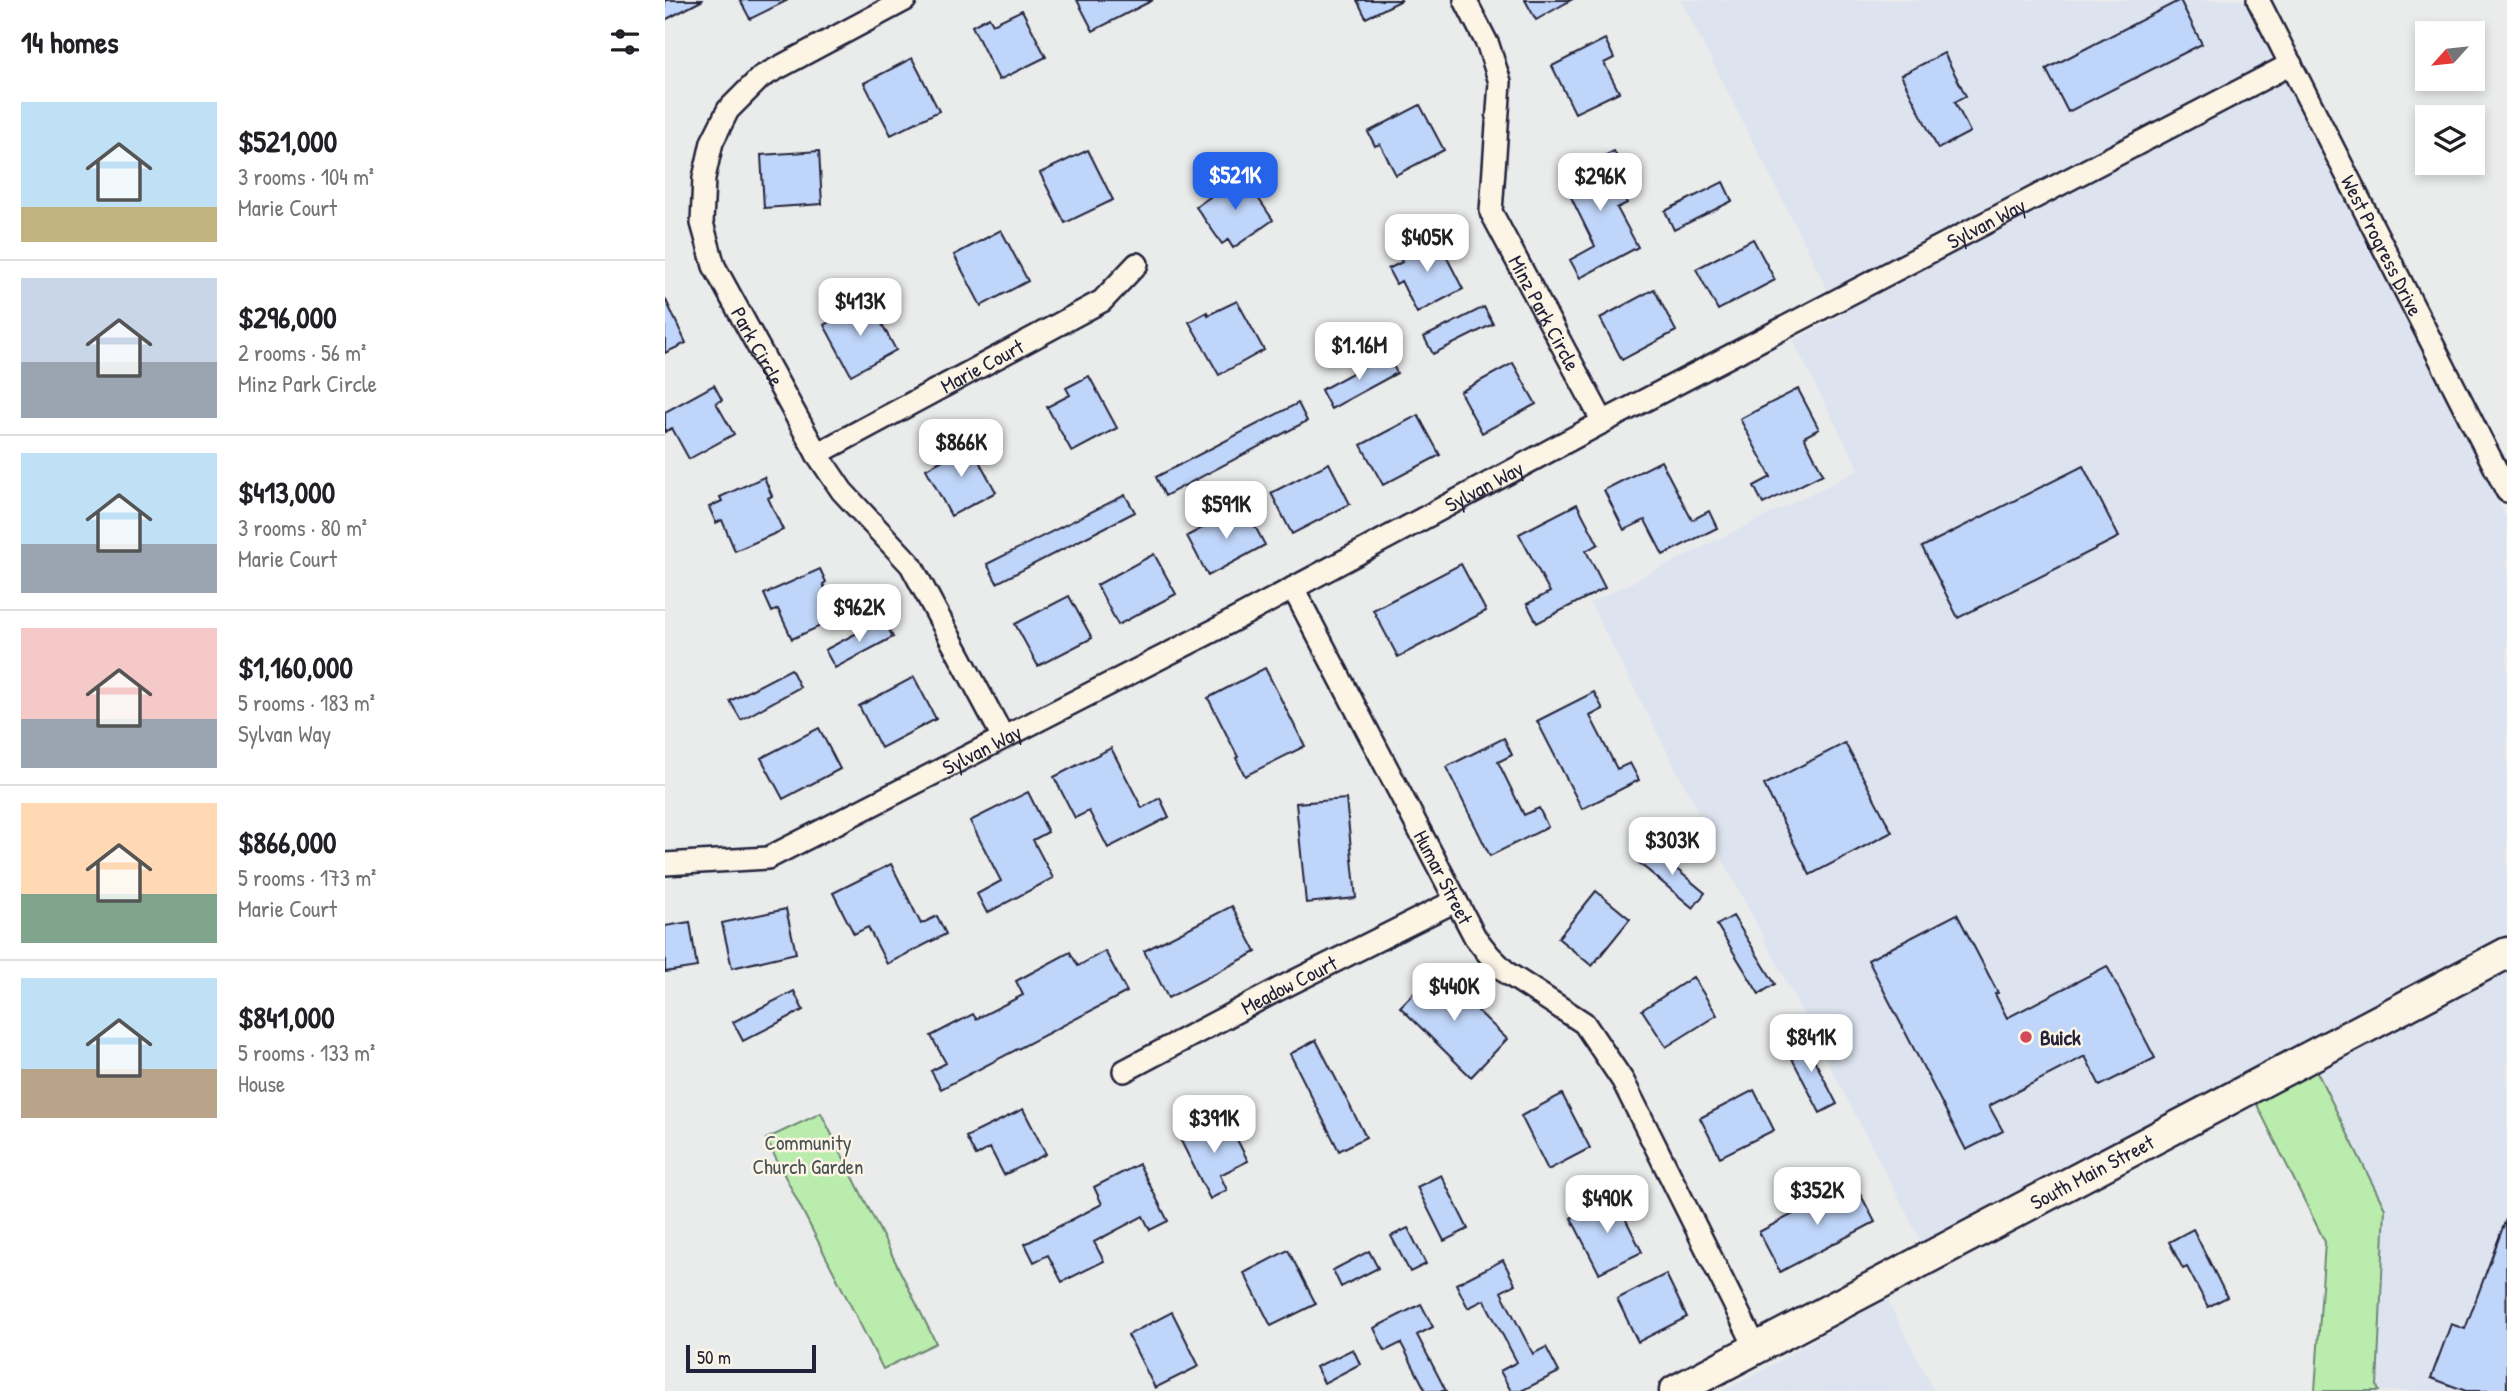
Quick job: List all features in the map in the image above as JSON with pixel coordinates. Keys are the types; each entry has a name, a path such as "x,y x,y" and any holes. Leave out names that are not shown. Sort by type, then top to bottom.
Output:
{"main road":[{"name":"South Main Street","path":"1675,1391 2507,953"}],"street":[{"name":"Park Circle","path":"905,0 761,77 728,110 712,142 704,178 702,223 714,266 817,454 842,491 911,565 1003,737"},
{"name":"Minz Park Circle","path":"1465,0 1488,46 1500,82 1492,212 1603,422"},
{"name":"West Progress Drive","path":"2258,0 2507,491"},
{"name":"Sylvan Way","path":"665,864 768,858 1217,629 1603,422 2291,64"},
{"name":"Marie Court","path":"817,454 1102,301 1137,264"},
{"name":"Humar Street","path":"1293,588 1475,937 1507,973 1584,1023 1623,1081 1756,1348"},
{"name":"Meadow Court","path":"1124,1071 1279,989 1455,901"}],"shaded area":[{"path":"1681,0 2244,0 2507,519 2507,943 1926,1251 1590,603 1859,470 1793,341 1841,316"},
{"path":"2507,969 2507,1391 2379,1391 2316,1070"},
{"path":"1886,1297 1934,1391 1723,1391 1760,1372"}],"green space":[{"path":"2316,1070 2385,1209 2377,1386 2379,1391 2315,1391 2325,1242 2256,1103"},
{"name":"Community Church Garden","path":"821,1113 936,1343 883,1369 766,1139"}],"building":[{"path":"665,0 703,0 665,20"},
{"path":"740,0 788,0 750,19"},
{"path":"1077,0 1153,0 1093,31"},
{"path":"1357,0 1402,0 1366,18"},
{"path":"1525,0 1571,0 1536,20"},
{"path":"2180,0 2202,44 2068,112 2046,69"},
{"path":"1022,10 1046,57 999,80 972,26 989,17 993,24"},
{"path":"1605,39 1614,58 1604,63 1619,92 1575,113 1552,66"},
{"path":"1944,53 1966,96 1955,102 1970,132 1938,149 1901,75"},
{"path":"912,58 939,111 891,135 864,83"},
{"path":"1420,105 1444,150 1396,175 1380,144 1375,146 1368,132"},
{"path":"1088,150 1113,200 1065,223 1040,173"},
{"path":"819,151 822,204 764,208 761,155"},
{"path":"1614,151 1623,169 1612,174 1627,203 1617,208 1638,247 1580,278 1570,260 1595,246 1561,177"},
{"path":"1242,174 1273,220 1233,248 1228,240 1222,244 1196,207"},
{"path":"1723,182 1732,201 1674,230 1665,211"},
{"path":"1001,230 1028,281 981,306 954,255"},
{"path":"1440,235 1451,255 1447,258 1463,289 1417,313 1401,281 1396,284 1388,269 1402,262 1399,257"},
{"path":"1753,239 1775,280 1718,310 1696,269"},
{"path":"1654,289 1676,331 1622,360 1600,318"},
{"path":"665,298 686,343 665,353"},
{"path":"869,300 896,350 851,375 824,325"},
{"path":"1237,301 1264,350 1219,375 1189,322"},
{"path":"1484,307 1493,324 1433,354 1424,337"},
{"path":"1387,354 1397,373 1331,409 1321,390"},
{"path":"1513,363 1536,404 1482,433 1460,392"},
{"path":"1089,376 1117,428 1072,452 1047,407 1070,395 1066,388"},
{"path":"714,385 722,400 716,403 734,434 689,459 672,428 665,432 665,412"},
{"path":"1798,389 1819,429 1804,437 1823,474 1763,504 1754,486 1771,477 1740,419"},
{"path":"1298,403 1307,421 1165,496 1156,477"},
{"path":"1418,415 1440,455 1383,485 1361,445"},
{"path":"967,439 996,492 951,516 926,469 954,454 951,448"},
{"path":"1661,461 1692,520 1709,511 1717,528 1663,555 1645,520 1624,530 1604,490"},
{"path":"1329,463 1350,504 1292,534 1271,493"},
{"path":"2083,466 2119,537 1958,618 1922,547"},
{"path":"764,477 772,496 768,498 783,530 735,551 722,520 716,523 709,507 722,501 720,497"},
{"path":"1125,495 1135,512 997,583 987,564"},
{"path":"1577,504 1598,544 1586,551 1605,588 1537,623 1527,604 1550,592 1519,534"},
{"path":"1244,506 1265,545 1208,576 1187,536"},
{"path":"1154,554 1176,594 1118,625 1097,585"},
{"path":"1461,564 1486,611 1398,657 1373,610"},
{"path":"820,569 826,582 823,584 838,618 792,639 778,609 772,612 764,594"},
{"path":"1069,596 1092,638 1038,666 1015,624"},
{"path":"883,619 893,637 835,668 825,650"},
{"path":"1265,668 1305,746 1245,776 1208,698"},
{"path":"791,669 800,687 741,720 730,701"},
{"path":"914,677 936,719 881,748 859,706"},
{"path":"1594,692 1603,709 1590,716 1617,769 1630,763 1639,780 1582,809 1537,721"},
{"path":"819,728 840,769 783,799 761,758"},
{"path":"1504,738 1512,755 1498,762 1524,815 1539,808 1548,827 1490,856 1446,767"},
{"path":"1845,743 1892,832 1810,875 1764,785"},
{"path":"1111,748 1142,808 1160,798 1169,817 1108,848 1089,811 1075,818 1054,777"},
{"path":"1028,792 1048,832 1033,840 1053,878 987,913 977,894 1001,881 970,821"},
{"path":"1346,799 1356,898 1306,903 1296,803"},
{"path":"1650,847 1705,893 1693,908 1638,862"},
{"path":"891,864 921,924 937,916 946,934 887,964 868,927 854,934 833,893"},
{"path":"1596,891 1630,919 1592,966 1558,938"},
{"path":"1232,906 1256,952 1168,998 1144,951"},
{"path":"786,909 796,953 732,968 722,923"},
{"name":"Buick","path":"1957,914 1998,993 1995,994 2007,1018 2107,966 2155,1058 2100,1086 2085,1056 1989,1106 2003,1131 1966,1150 1868,960"},
{"path":"1733,916 1775,984 1759,994 1717,925"},
{"path":"690,922 697,967 665,972 665,926"},
{"path":"1105,951 1127,992 941,1089 931,1071 946,1063 931,1036 973,1014 976,1019 1023,995 1016,981 1070,952 1078,966"},
{"path":"1436,970 1507,1039 1471,1077 1400,1007"},
{"path":"1693,977 1717,1015 1666,1047 1642,1010"},
{"path":"794,991 803,1010 743,1041 733,1022"},
{"path":"1801,1034 1837,1104 1820,1113 1784,1043"},
{"path":"1316,1040 1366,1137 1339,1151 1290,1054"},
{"path":"1754,1090 1774,1130 1720,1157 1700,1118"},
{"path":"1562,1094 1590,1148 1548,1170 1521,1116"},
{"path":"1023,1109 1046,1154 1004,1175 990,1148 976,1156 966,1137"},
{"path":"1226,1118 1248,1161 1220,1175 1227,1190 1210,1199 1181,1141"},
{"path":"1139,1164 1168,1221 1150,1230 1143,1216 1094,1242 1104,1261 1062,1282 1048,1255 1034,1262 1025,1244 1102,1204 1094,1187"},
{"path":"1441,1175 1468,1229 1444,1241 1417,1187"},
{"path":"1854,1182 1875,1222 1780,1272 1759,1232"},
{"path":"1614,1196 1642,1252 1599,1273 1571,1218"},
{"path":"2506,1219 2507,1391 2466,1391 2431,1378 2451,1324 2465,1329"},
{"path":"1408,1228 1426,1264 1410,1272 1391,1236"},
{"path":"2193,1229 2227,1297 2208,1307 2187,1267 2183,1269 2169,1242"},
{"path":"1288,1250 1316,1304 1271,1326 1244,1273"},
{"path":"1369,1251 1378,1268 1341,1287 1333,1270"},
{"path":"1503,1260 1515,1284 1501,1292 1533,1354 1546,1347 1559,1372 1521,1391 1511,1391 1500,1371 1517,1362 1484,1300 1468,1308 1456,1284"},
{"path":"1666,1274 1687,1317 1638,1342 1617,1299"},
{"path":"1421,1304 1433,1327 1417,1335 1446,1391 1426,1391 1401,1343 1385,1351 1374,1328"},
{"path":"1172,1312 1199,1366 1155,1388 1128,1335"},
{"path":"1353,1349 1360,1364 1324,1383 1316,1367"}],"place":[{"name":"Buick","path":"2026,1037"}]}
